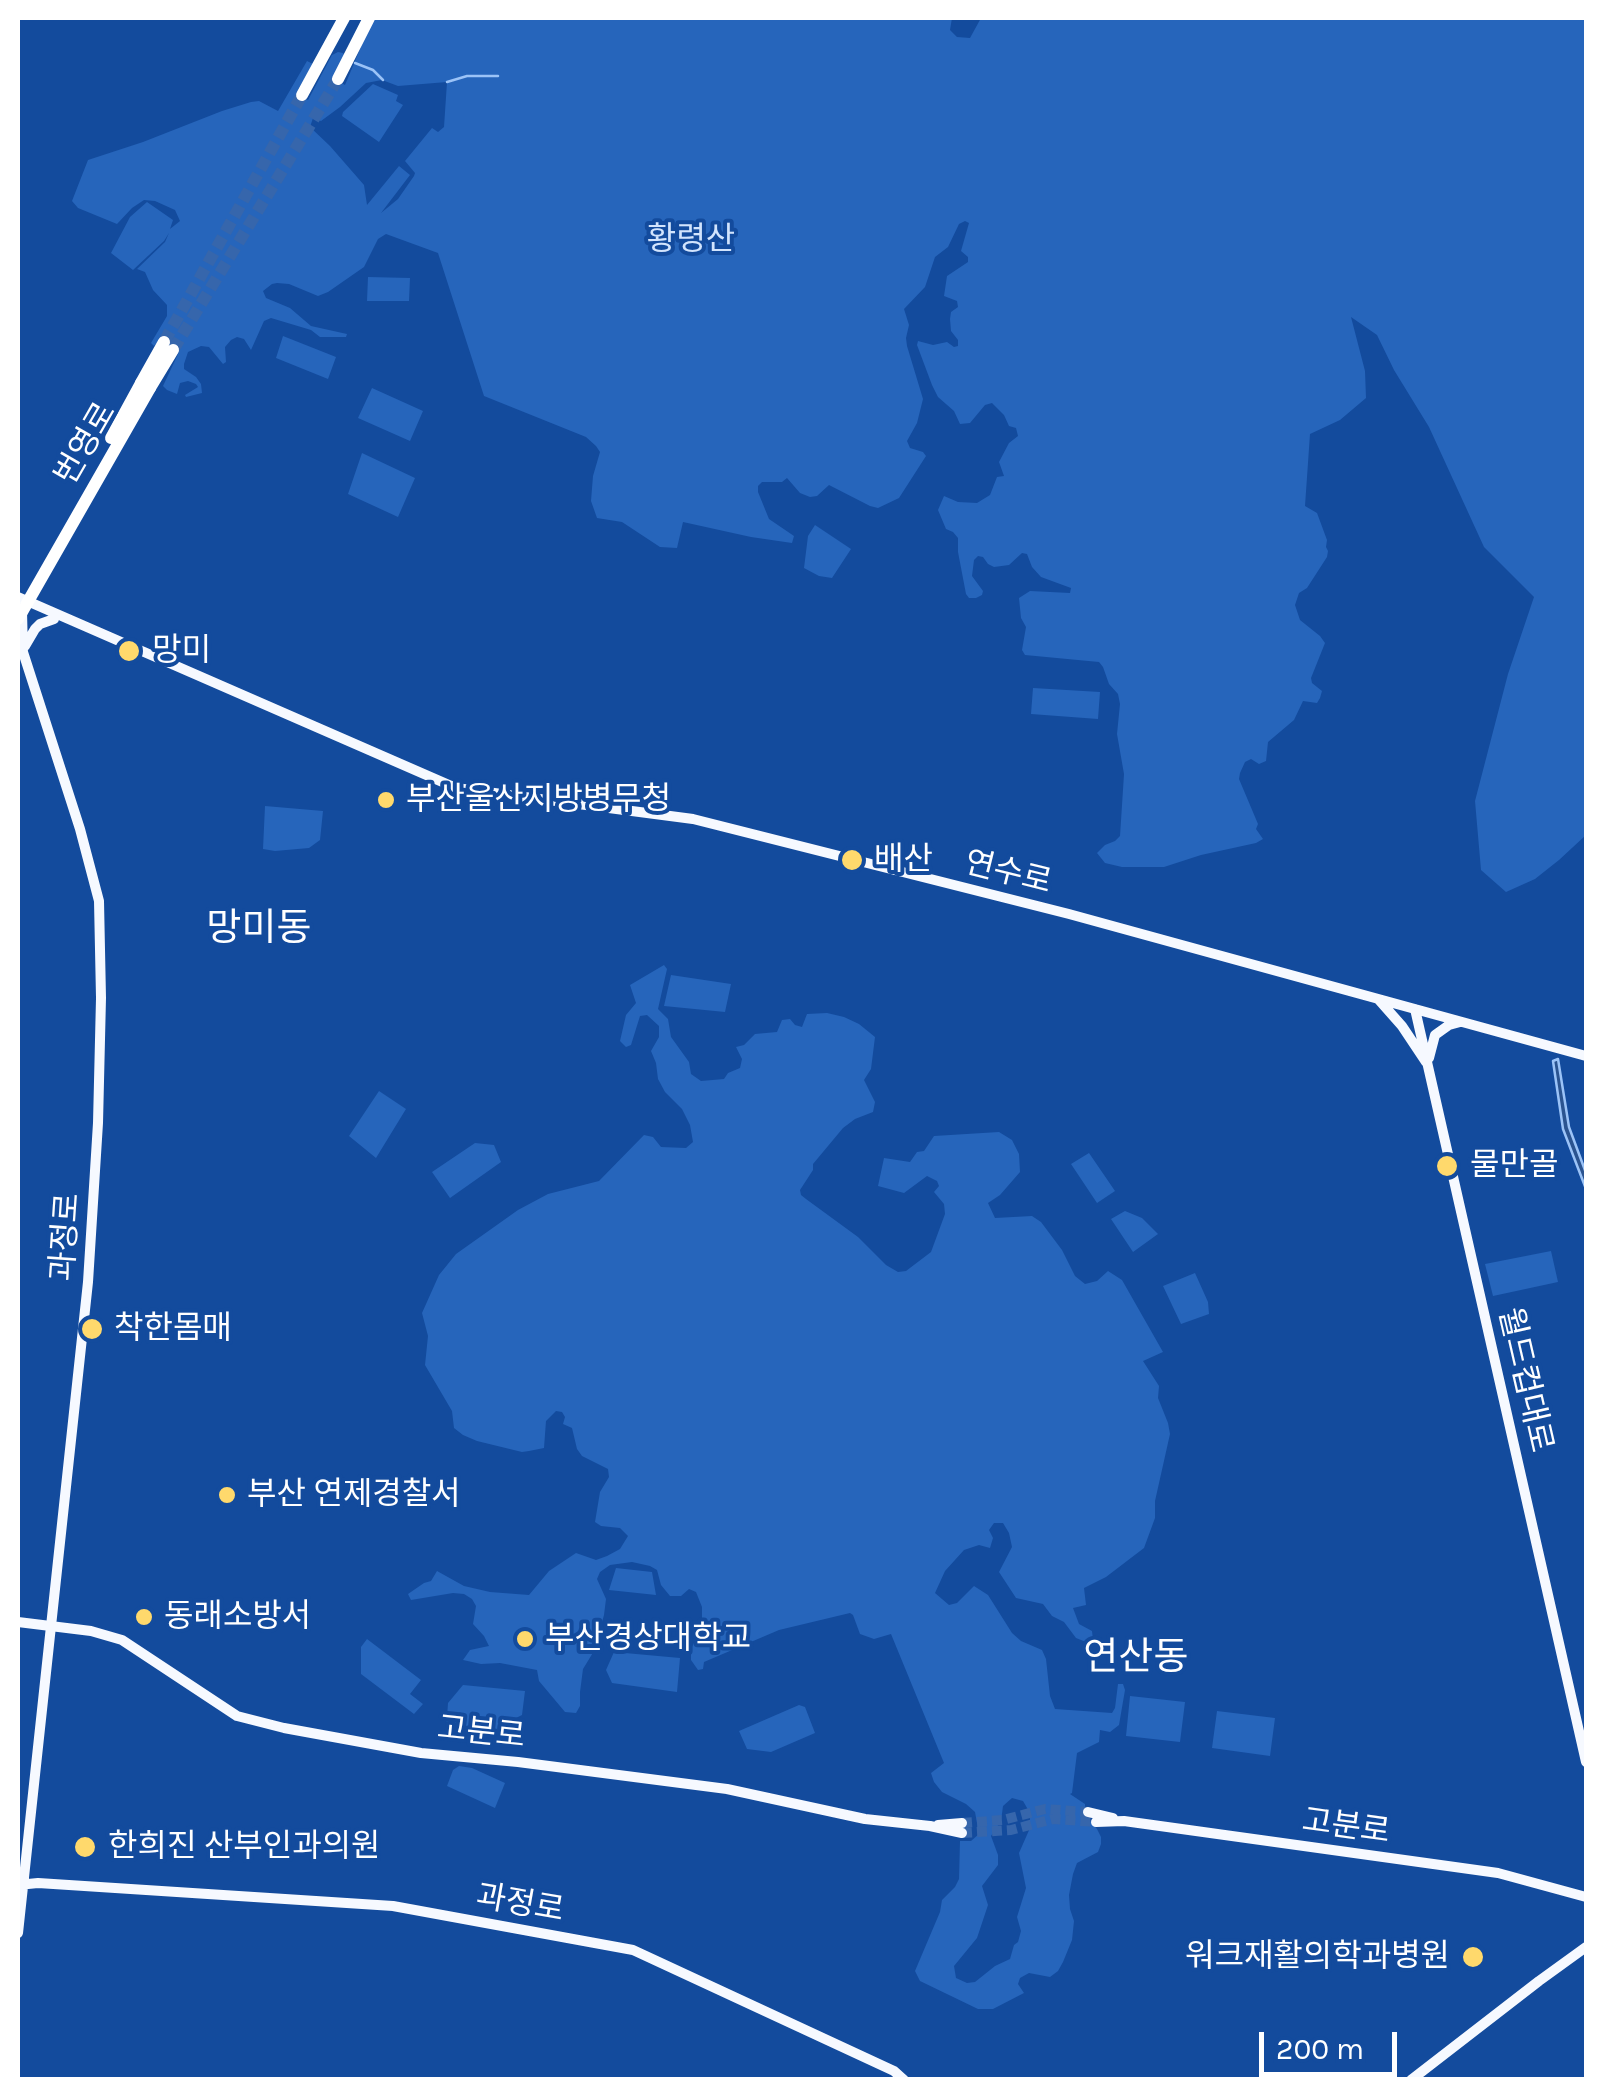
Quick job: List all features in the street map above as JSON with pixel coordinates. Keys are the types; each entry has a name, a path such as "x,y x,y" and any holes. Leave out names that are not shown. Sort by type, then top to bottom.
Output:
{"highway":[{"path":"302,95 344,18"},
{"path":"338,80 369,18"},
{"name":"번영로","path":"20,606 169,346"}],"main road":[{"name":"연수로","path":"20,606 456,788 693,819 1069,914 1586,1056"},
{"name":"연수로","path":"20,606 279,710 300,722"},
{"name":"과정로","path":"18,1932 20,1882 92,1242 99,1089 99,901 23,652 20,606"},
{"path":"23,652 35,628 54,619"},
{"path":"18,638 23,652"},
{"path":"1378,1000 1402,1026 1427,1064"},
{"name":"월드컵대로","path":"1415,1010 1586,1762"},
{"path":"1427,1064 1435,1034 1460,1022"},
{"name":"고분로","path":"18,1622 91,1631 122,1640 237,1716 284,1728 421,1752 727,1790 864,1819 962,1828"},
{"path":"1088,1812 1124,1821"},
{"name":"고분로","path":"1096,1822 1124,1821 1498,1873 1586,1897"},
{"name":"과정로","path":"20,1882 393,1906 633,1950 894,2071 904,2080"},
{"path":"1412,2080 1427,2074 1538,1981 1586,1947"}],"green space":[{"name":"황령산","path":"373,18 952,18 950,30 957,37 970,38 981,18 1586,18 1586,835 1535,879 1506,892 1481,870 1475,801 1508,674 1534,597 1484,547 1429,427 1377,335 1351,317 1365,371 1366,398 1340,420 1310,434 1305,506 1317,513 1328,551 1295,605 1300,620 1325,643 1311,678 1322,691 1320,698 1317,703 1303,701 1294,720 1268,742 1266,761 1259,764 1251,759 1240,773 1258,824 1256,829 1263,839 1164,867 1122,867 1105,863 1097,853 1120,836 1124,774 1117,734 1120,704 1103,667 1099,662 1025,655 1022,650 1026,627 1019,598 1030,591 1070,593 1071,588 1041,577 1027,554 1022,553 1009,565 994,567 978,556 972,576 983,591 976,598 969,598 958,538 946,529 938,510 944,496 977,503 990,495 997,477 1004,476 999,462 1009,443 1018,436 1016,428 1009,426 992,403 985,405 970,423 960,424 954,411 938,397 917,345 918,341 958,346 950,319 951,312 958,307 957,301 944,296 947,276 968,262 961,251 969,223 965,221 959,224 948,247 935,257 925,287 904,309 909,325 907,346 923,399 907,441 910,448 926,456 899,498 878,508 829,485 810,497 800,493 787,478 782,482 762,482 758,492 769,519 794,536 792,543 683,522 677,548 660,547 622,522 597,518 591,501 600,452 596,446 586,437 484,396 438,253 386,234 378,239 364,267 328,292 318,296 277,283 263,291 266,298 290,308 311,326 347,334 346,337 320,337 311,330 271,318 264,321 251,350 244,339 231,340 225,347 223,364 209,347 188,352 184,369 196,377 202,393 186,397 198,387 188,381 180,383 177,394 167,390 163,386 179,346 163,337 154,346 151,343 167,316 167,305 153,290 145,272 137,269 169,233 133,270 111,253 130,217 147,202 173,220 170,229 180,221 175,210 155,201 144,200 117,224 78,208 72,201 88,160 251,102 259,101 278,111 307,61 313,64 296,93 308,100 332,55 338,52 346,58 335,79 345,85","holes":["382,80 398,86 447,82 444,127 438,132 432,128 405,161 414,176 398,199 381,213 410,175 399,166 367,205 364,185 310,127 313,118 321,121 366,83"]},
{"path":"373,84 398,95 396,101 403,105 379,142 342,116"},
{"path":"368,277 410,278 409,301 367,301"},
{"path":"283,336 336,357 328,379 276,358"},
{"path":"372,388 423,411 410,441 358,418"},
{"path":"362,453 415,478 398,517 348,494"},
{"path":"815,525 851,549 832,578 804,568 808,536"},
{"path":"1033,688 1100,692 1098,719 1031,714"},
{"path":"265,806 323,811 320,840 309,848 263,849"},
{"path":"664,965 667,969 658,1009 668,1019 671,1037 689,1062 691,1074 701,1081 724,1079 740,1068 742,1059 736,1047 755,1034 777,1032 782,1020 790,1019 802,1027 807,1014 827,1013 859,1024 875,1037 871,1069 864,1080 875,1102 873,1112 843,1128 813,1164 801,1195 858,1237 886,1265 898,1272 906,1271 931,1252 945,1214 944,1204 934,1192 939,1186 937,1181 927,1176 904,1193 878,1186 884,1158 910,1162 934,1136 999,1132 1012,1140 1019,1154 1020,1172 988,1203 995,1218 1032,1216 1041,1222 1075,1276 1085,1284 1097,1281 1108,1271 1122,1280 1163,1352 1143,1361 1159,1386 1158,1398 1170,1434 1155,1518 1144,1548 1106,1577 1084,1588 1086,1605 1073,1608 1079,1624 1092,1631 1091,1644 1076,1638 1043,1604 1016,1598 999,1572 1012,1547 1003,1523 994,1523 989,1530 993,1538 990,1548 979,1545 964,1550 945,1571 935,1593 949,1605 957,1603 974,1586 988,1595 1012,1633 1042,1650 1055,1709 1112,1713 1118,1684 1123,1684 1125,1690 1119,1725 1110,1732 1100,1730 1099,1742 1077,1753 1070,1794 1085,1804 1085,1815 1097,1829 1101,1844 1098,1852 1077,1863 1073,1874 1069,1895 1074,1921 1072,1940 1063,1962 1050,1977 1029,1973 1020,1978 1018,1984 1024,1993 993,2009 978,2009 920,1981 915,1971 942,1900 959,1879 960,1841 971,1841 979,1834 975,1812 942,1792 934,1782 931,1773 944,1763 891,1634 874,1639 860,1634 850,1613 779,1630 704,1662 703,1669 698,1670 691,1660 702,1619 696,1592 689,1589 681,1596 670,1596 661,1585 657,1570 650,1566 632,1562 610,1565 597,1579 606,1599 604,1615 594,1651 583,1669 576,1713 565,1712 539,1681 537,1670 463,1660 470,1650 489,1646 473,1624 476,1606 472,1599 453,1593 411,1600 408,1594 431,1581 437,1571 464,1586 529,1595 549,1571 576,1553 596,1560 620,1549 628,1536 620,1528 595,1522 608,1469 582,1456 572,1428 563,1424 562,1412 556,1411 546,1421 544,1448 529,1451 477,1441 454,1428 452,1411 425,1365 428,1336 422,1313 439,1275 456,1254 518,1210 548,1194 599,1181 644,1135 653,1137 661,1147 686,1148 693,1142 682,1109 658,1079 651,1051 659,1037 659,1026 647,1015 640,1016 631,1045 626,1047 620,1041 626,1015 636,1003 630,985","holes":["1012,1798 1023,1801 1030,1813 1030,1828 1019,1853 1026,1888 1017,1917 1021,1931 1018,1942 1010,1959 975,1982 967,1983 956,1978 954,1966 977,1938 988,1905 982,1886 998,1865 991,1836 1001,1821 1003,1806"]},
{"path":"671,975 731,984 725,1012 664,1006"},
{"path":"379,1091 406,1109 376,1158 349,1136"},
{"path":"475,1143 494,1145 501,1162 450,1198 432,1172"},
{"path":"1089,1153 1115,1191 1097,1203 1071,1164"},
{"path":"1125,1211 1142,1218 1158,1234 1133,1252 1111,1219"},
{"path":"1551,1251 1558,1282 1493,1296 1485,1264"},
{"path":"1195,1273 1209,1314 1181,1324 1163,1286"},
{"path":"616,1568 652,1572 656,1595 609,1590"},
{"path":"367,1639 421,1680 410,1694 423,1704 414,1714 361,1674 361,1647"},
{"path":"614,1652 680,1658 677,1692 612,1683 606,1670"},
{"path":"463,1685 525,1691 522,1715 514,1719 512,1737 446,1732 448,1703"},
{"path":"1130,1696 1185,1702 1180,1742 1126,1736"},
{"path":"799,1705 805,1707 815,1733 771,1752 747,1749 739,1731"},
{"path":"1217,1711 1275,1718 1270,1756 1212,1748"},
{"path":"459,1766 505,1783 495,1808 447,1786 453,1770"}],"shaded area":[{"path":"1558,1059 1569,1127 1586,1173 1586,1189 1563,1129 1553,1061"}],"waterway":[{"path":"355,63 373,70 383,80"},
{"path":"447,82 467,76 498,76"}],"tunnel":[{"path":"173,350 338,79"},
{"path":"164,342 302,95"},
{"path":"962,1823 1003,1820 1045,1809 1088,1812"},
{"path":"962,1833 1011,1830 1053,1819 1096,1822"}],"place":[{"name":"망미","path":"129,651"},
{"name":"부산울산지방병무청","path":"386,800"},
{"name":"배산","path":"852,860"},
{"name":"물만골","path":"1447,1166"},
{"name":"착한몸매","path":"92,1329"},
{"name":"부산 연제경찰서","path":"227,1495"},
{"name":"동래소방서","path":"144,1617"},
{"name":"부산경상대학교","path":"525,1639"},
{"name":"한희진 산부인과의원","path":"85,1847"},
{"name":"워크재활의학과병원","path":"1473,1957"}],"district":[{"name":"망미동","path":"259,929"},
{"name":"연산동","path":"1136,1658"}]}
